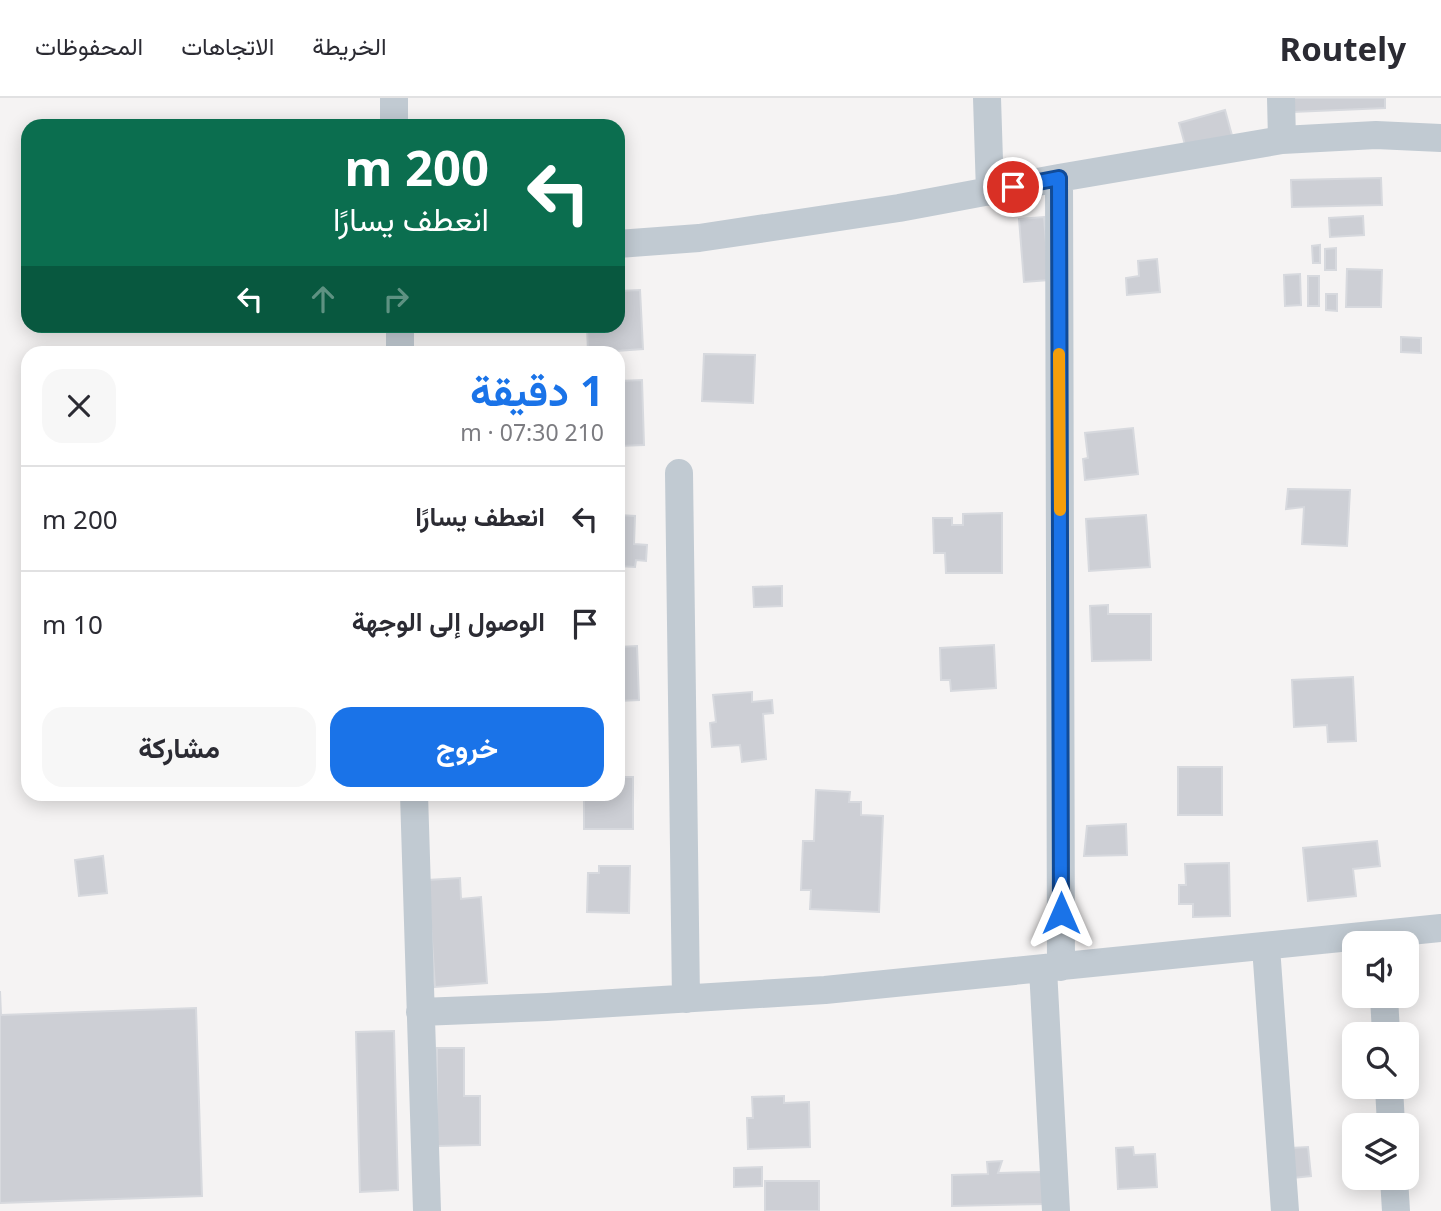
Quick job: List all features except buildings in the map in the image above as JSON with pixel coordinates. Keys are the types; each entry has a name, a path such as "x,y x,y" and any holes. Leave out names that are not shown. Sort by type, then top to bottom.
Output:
{"street":[{"path":"394,98 394,119"},
{"path":"987,98 989,192"},
{"path":"1281,98 1282,140"},
{"path":"625,243 699,237 899,208 1282,140 1376,135 1441,138"},
{"path":"1056,1211 1052,968 1059,178"},
{"path":"680,473 686,999"},
{"path":"414,801 427,1211"},
{"path":"1419,932 1441,928"},
{"path":"420,1012 825,990 1342,942"},
{"path":"1266,947 1285,1211"},
{"path":"1395,1190 1396,1211"}],"slow traffic":[{"path":"1059,354 1060,510"}],"route":[{"path":"1013,187 1059,178 1061,913"}]}
